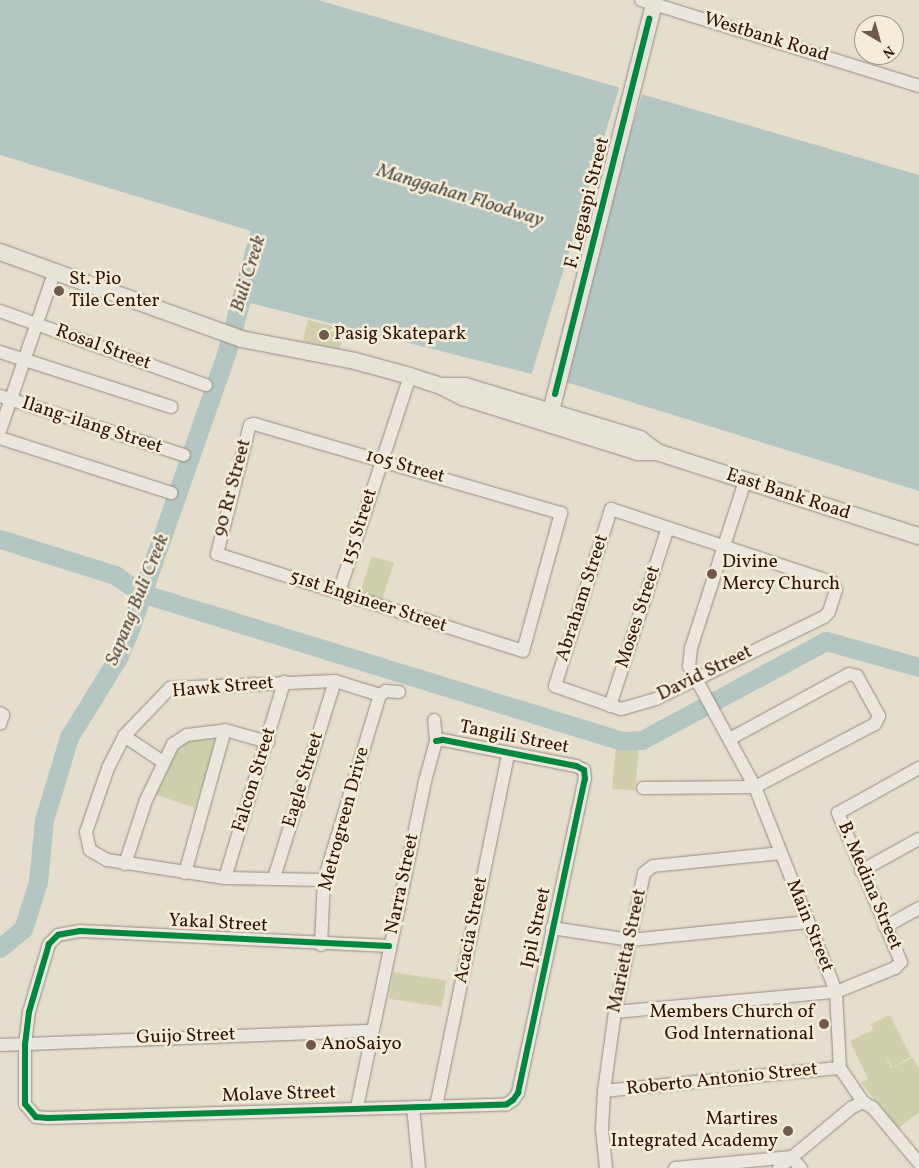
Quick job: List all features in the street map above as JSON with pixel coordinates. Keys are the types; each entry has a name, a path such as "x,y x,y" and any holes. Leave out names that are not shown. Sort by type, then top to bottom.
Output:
{"main road":[{"name":"F. Legaspi Street","path":"549,417 646,28 650,1"},
{"name":"East Bank Road","path":"0,252 55,270 241,339 355,361 410,376 440,386 463,398 549,417 637,452 657,452 919,536"}],"street":[{"name":"Westbank Road","path":"650,1 919,86"},
{"path":"0,431 5,398 24,360 55,270"},
{"name":"Rosal Street","path":"0,311 206,385"},
{"path":"0,352 172,407"},
{"name":"155 Street","path":"339,592 410,376"},
{"name":"Ilang-ilang Street","path":"5,398 184,455"},
{"name":"105 Street","path":"250,425 286,432 560,513 523,651"},
{"name":"90 Rr Street","path":"215,551 250,425"},
{"path":"0,438 171,493"},
{"name":"Main Street","path":"745,481 691,648 689,666 717,714 755,787 836,992 840,1068"},
{"name":"Abraham Street","path":"554,686 610,510 668,528"},
{"path":"668,528 724,546"},
{"name":"Moses Street","path":"610,706 668,528"},
{"name":"David Street","path":"554,686 621,709 656,699 824,617 836,590 832,582 724,546"},
{"name":"51st Engineer Street","path":"215,551 219,556 523,651"},
{"path":"644,788 755,787 878,721 878,713 856,676 846,675 730,738"},
{"name":"Hawk Street","path":"324,880 225,878 125,864 107,860 90,850 86,842 86,832 108,768 124,736 170,688 284,682 334,682 380,694 386,691 399,692"},
{"name":"Falcon Street","path":"225,878 268,742 284,682"},
{"name":"Eagle Street","path":"274,878 334,682"},
{"name":"Metrogreen Drive","path":"321,945 324,880 380,694"},
{"name":"Narra Street","path":"356,1107 425,781 436,741 434,720"},
{"path":"125,864 134,830 173,744 187,735 225,730 268,742"},
{"path":"185,873 225,730"},
{"path":"124,736 164,762"},
{"name":"Tangili Street","path":"436,741 576,766 584,770"},
{"name":"Acacia Street","path":"436,1106 508,754"},
{"name":"B. Medina Street","path":"836,992 895,968 901,962 838,813 919,768"},
{"name":"Ipil Street","path":"518,1093 585,778 584,770"},
{"path":"861,871 919,839"},
{"name":"Marietta Street","path":"606,1168 602,1129 604,1092 615,1012 648,868 780,853"},
{"path":"885,927 919,908"},
{"path":"552,928 630,940 808,922"},
{"name":"Yakal Street","path":"25,1044 30,1012 49,944 58,935 80,931 321,945 389,946"},
{"path":"615,1012 836,992"},
{"name":"Guijo Street","path":"0,1045 372,1031"},
{"name":"Molave Street","path":"25,1044 25,1104 36,1117 507,1104 518,1093"},
{"path":"840,1068 863,1102 873,1108 919,1163"},
{"name":"Roberto Antonio Street","path":"604,1092 840,1068"},
{"path":"779,1168 851,1108 863,1102"},
{"path":"413,1107 419,1168"},
{"path":"675,1168 791,1157"},
{"path":"791,1157 801,1168"}],"green space":[{"name":"Pasig Skatepark","path":"308,320 345,329 340,351 303,341"},
{"path":"372,556 394,563 381,603 359,596"},
{"path":"220,734 195,808 154,794 175,747 189,738"},
{"path":"616,745 639,747 635,791 612,789"},
{"path":"393,972 446,980 442,1007 389,999"},
{"path":"890,1015 911,1057 892,1067 883,1051 891,1068 912,1058 919,1068 919,1112 898,1129 861,1083 868,1079 850,1041 873,1030 871,1024"}],"water":[{"path":"0,0 318,0 919,175 919,491 576,385 238,300 258,233 0,155"}],"pier":[{"path":"620,85 643,92 554,383 531,376"}],"waterway":[{"name":"Sapang Buli Creek","path":"0,948 23,929 38,882 44,820 69,737 119,656 128,634 226,354 259,233 271,218"},
{"path":"0,539 115,575 141,593 622,741 642,740 826,641 919,667"}],"cycle path":[{"path":"555,394 649,19"},
{"path":"389,946 80,931 58,935 49,944 29,1012 25,1044 25,1104 36,1117 48,1118 507,1104 513,1100 518,1093 585,779 584,770 576,766 443,740 436,741"}],"place":[{"name":"St. Pio Tile Center","path":"59,291"},
{"name":"Pasig Skatepark","path":"324,335"},
{"name":"Divine Mercy Church","path":"712,574"},
{"name":"Members Church of God International","path":"824,1024"},
{"name":"AnoSaiyo","path":"311,1045"},
{"name":"Martires Integrated Academy","path":"788,1131"}],"water label":[{"name":"Manggahan Floodway","path":"460,196"},
{"name":"Buli Creek","path":"249,274"}]}
